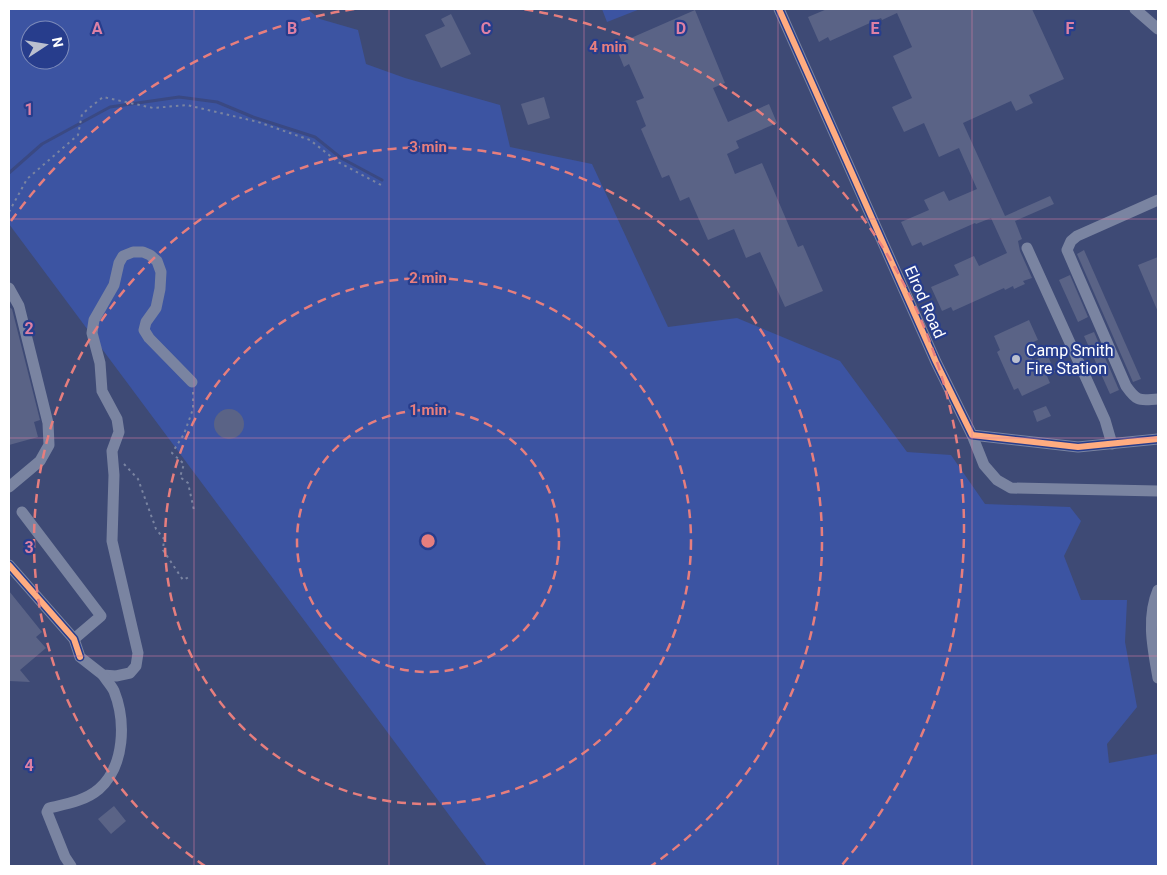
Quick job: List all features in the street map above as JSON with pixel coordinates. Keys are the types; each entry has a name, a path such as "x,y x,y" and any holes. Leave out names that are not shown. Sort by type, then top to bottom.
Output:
{"street":[{"name":"Elrod Road","path":"779,9 936,362 972,434 984,464 997,480 1011,488 1158,491"},
{"path":"1135,9 1158,29"},
{"path":"1158,200 1076,236 1071,241 1067,250 1126,386 1134,397 1146,401 1158,399"},
{"path":"1027,248 1105,420 1112,444"},
{"path":"103,674 116,676 130,673 136,666 138,653 112,542 114,475 112,451 119,432 117,418 102,391 100,363 92,333 94,320 114,285 123,256 133,252 143,252 157,261 161,272 160,289 156,308 146,322 144,330 149,338 192,382"},
{"path":"9,288 19,306 48,424 48,446 40,462 9,487"},
{"path":"972,434 1078,447 1158,439"},
{"path":"22,512 100,616 74,639"},
{"path":"9,565 74,639 80,657 103,674 113,690 119,707 122,727 120,750 113,774 99,790 78,801 49,808 47,812 65,857 71,866"},
{"path":"1158,590 1151,616 1158,678"}],"path":[{"path":"9,212 27,179 78,135 82,114 103,97 152,108 187,105 258,122 310,140 338,162 381,185"},
{"path":"192,382 193,409 184,434 172,453 184,464 180,477 188,483 194,510"},
{"path":"112,451 138,479 156,529 164,539 163,550 183,580 190,576"}],"shaded area":[{"path":"9,9 307,9 320,19 358,30 366,64 405,78 500,105 510,147 592,164 668,327 737,318 840,361 907,452 951,455 985,504 1070,507 1081,521 1064,556 1081,600 1127,600 1125,642 1137,707 1107,744 1109,763 1157,754 1158,756 1158,866 487,866 9,224"},
{"path":"602,9 640,9 607,22"}],"building":[{"path":"827,9 1032,9 1064,79 1029,95 1033,103 1016,111 1011,101 963,123 1005,216 1050,196 1054,204 1015,221 1022,239 1018,241 1020,251 1032,278 1023,281 1025,284 1014,289 1013,286 1005,290 1004,288 953,311 951,307 942,311 931,287 959,275 954,265 974,256 979,266 1007,253 991,218 923,246 921,242 912,246 901,222 929,210 924,200 944,191 949,201 977,189 959,148 939,157 924,123 904,132 892,107 912,98 893,56 912,47 897,13 882,20 881,18 830,41 828,37 819,42 808,17"},
{"path":"695,10 725,83 713,88 728,122 769,104 777,123 736,141 739,148 727,154 735,174 762,163 798,247 803,245 823,291 785,307 760,252 746,258 734,229 708,240 689,197 680,201 669,175 662,178 641,129 646,126 636,101 644,98 629,64 624,67 615,45"},
{"path":"451,14 471,54 441,68 425,35 445,26 441,19"},
{"path":"544,97 550,118 528,125 521,104"},
{"path":"1084,250 1141,379 1133,382 1077,254"},
{"path":"1158,257 1158,312 1138,265"},
{"path":"1070,275 1088,317 1078,322 1059,280"},
{"path":"9,307 12,309 40,420 34,422 38,437 9,445"},
{"name":"Camp Smith Fire Station","path":"1029,320 1038,340 1026,345 1033,361 1047,354 1055,372 1047,376 1050,383 1022,396 1018,388 1014,390 997,352 1000,350 994,336"},
{"path":"1094,332 1119,390 1110,394 1084,336"},
{"path":"1046,406 1051,416 1037,422 1033,411"},
{"path":"229,409 240,413 244,424 240,435 229,439 218,435 214,424 218,413"},
{"path":"9,591 42,632 36,637 46,648 20,670 30,682 9,681"},
{"path":"114,806 126,821 111,834 98,819"}],"waterway":[{"path":"9,173 42,144 110,107 179,97 217,102 253,117 315,137 341,158 382,180"}],"cycle path":[{"path":"779,9 936,362 972,435 1078,447 1158,439"},
{"path":"9,565 74,639 80,657"}],"place":[{"name":"Camp Smith Fire Station","path":"1016,359"}]}
